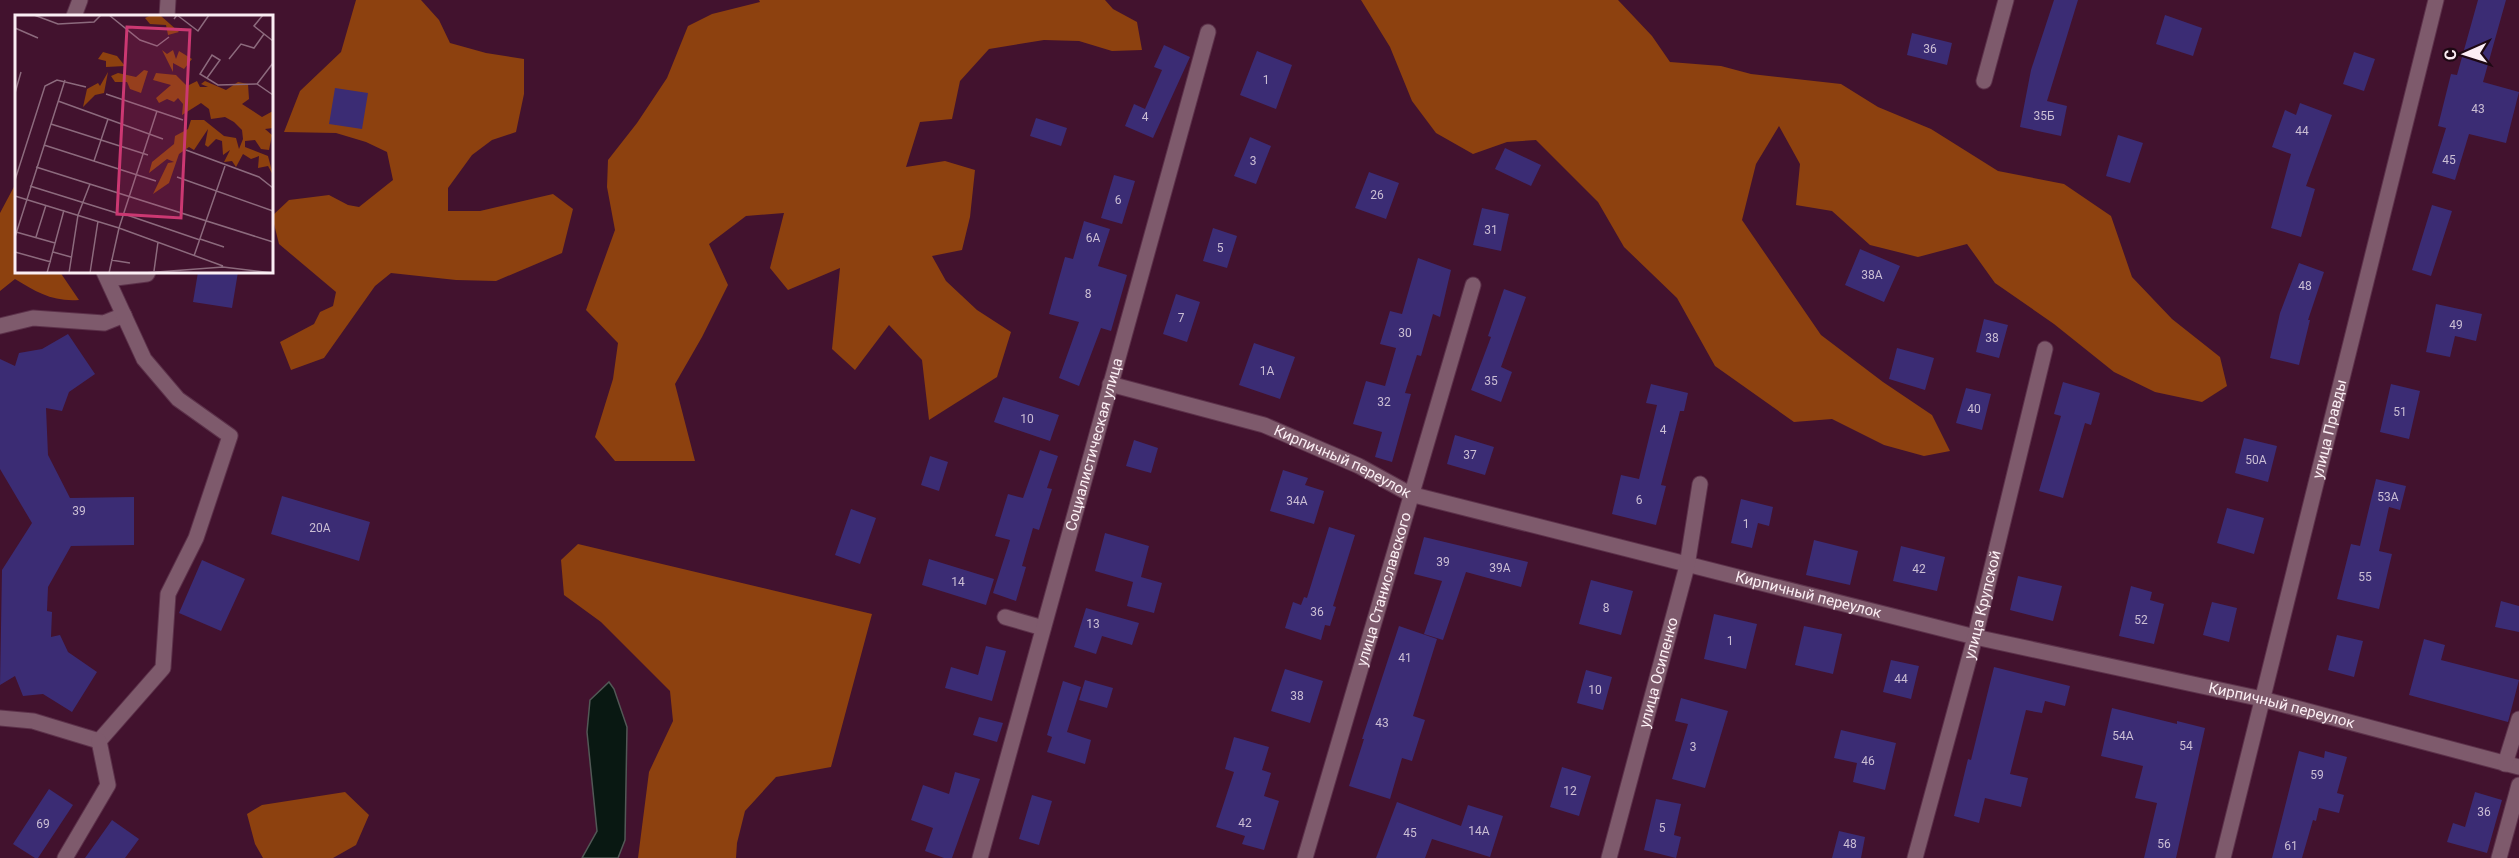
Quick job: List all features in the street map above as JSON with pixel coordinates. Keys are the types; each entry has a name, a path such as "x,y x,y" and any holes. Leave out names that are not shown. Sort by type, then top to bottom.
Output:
{"street":[{"path":"74,15 80,0"},
{"path":"167,15 168,0"},
{"path":"1984,81 2006,0"},
{"name":"улица Правды","path":"2223,858 2436,0"},
{"name":"Социалистическая улица","path":"980,858 1208,32"},
{"path":"99,741 163,668 168,594 196,538 230,435 178,399 144,359 106,275 148,273"},
{"name":"улица Станиславского","path":"1305,858 1473,285"},
{"path":"0,326 33,318 104,323 124,315"},
{"name":"улица Крупской","path":"1916,858 1975,637 2045,349"},
{"name":"Кирпичный переулок","path":"1110,384 1264,425 1359,466 1410,494 1687,566 1975,637 2262,699 2512,765"},
{"name":"улица Осипенко","path":"1610,858 1687,566 1700,484"},
{"path":"1005,617 1043,628"},
{"path":"0,718 33,722 99,741"},
{"path":"2512,765 2519,719"},
{"path":"65,858 108,785 99,741"},
{"path":"2499,858 2519,785"}],"shaded area":[{"path":"356,0 421,0 439,20 450,43 486,53 524,59 524,94 516,132 492,140 472,155 448,188 448,211 480,211 553,194 573,209 562,253 496,281 456,280 391,273 375,286 324,358 291,370 280,342 314,324 320,312 333,306 336,292 279,244 273,215 289,200 329,195 348,205 359,207 393,180 387,152 366,142 336,133 284,132 300,91 341,52"},
{"path":"759,0 1105,0 1113,9 1137,22 1142,50 1112,51 1079,41 1044,40 989,49 960,81 952,119 920,122 906,167 945,161 975,170 970,217 962,250 932,256 946,281 977,310 1011,332 997,377 929,420 922,360 889,325 855,370 832,349 840,268 788,290 770,268 784,213 746,216 709,244 728,285 675,384 695,461 615,461 595,437 613,379 618,343 586,310 615,230 607,187 608,160 637,123 667,78 688,26 712,14 760,2"},
{"path":"1361,0 1618,0 1652,36 1670,62 1721,66 1751,74 1841,84 1878,107 1931,129 1998,171 2064,184 2111,216 2132,277 2172,319 2220,357 2227,386 2202,402 2155,392 2114,372 2054,324 1995,283 1967,244 1918,257 1870,245 1832,211 1796,205 1800,164 1779,126 1756,164 1742,220 1821,335 1883,382 1932,415 1950,451 1924,456 1884,445 1832,419 1794,422 1715,366 1677,298 1624,247 1598,202 1536,140 1507,142 1473,154 1436,133 1412,101 1390,47"},
{"path":"15,185 15,273 61,273 79,300 45,295 15,279 0,291 0,213"},
{"path":"578,544 872,614 831,767 776,777 745,811 737,843 736,858 638,858 649,772 673,721 670,691 601,622 564,595 561,560"},
{"path":"609,682 614,689 627,727 625,840 618,858 582,858 597,831 587,732 590,700"},
{"path":"345,792 369,815 356,845 333,858 263,858 255,844 247,814 262,805"}],"building":[{"path":"2054,0 2078,0 2047,101 2067,106 2061,136 2020,127 2031,70"},
{"path":"2478,0 2506,0 2483,82 2519,92 2506,143 2469,134 2455,180 2432,173 2446,128 2438,126 2451,74 2457,75"},
{"path":"2165,15 2202,28 2193,56 2156,44"},
{"path":"1912,33 1952,43 1947,65 1907,55"},
{"path":"1164,45 1190,57 1153,138 1125,126 1134,104 1145,109 1162,70 1154,67"},
{"path":"1257,51 1292,65 1276,109 1240,95"},
{"path":"2354,52 2375,59 2364,91 2343,84"},
{"path":"335,88 368,93 362,129 329,124"},
{"path":"2300,103 2332,115 2306,186 2315,189 2301,237 2271,228 2291,154 2272,147 2285,110 2296,115"},
{"path":"1036,118 1067,128 1061,146 1030,136"},
{"path":"2118,135 2143,143 2130,183 2106,176"},
{"path":"1250,137 1271,146 1256,184 1234,176"},
{"path":"1505,148 1541,165 1531,186 1495,169"},
{"path":"1369,172 1399,183 1386,219 1355,208"},
{"path":"1114,175 1135,181 1122,224 1101,218"},
{"path":"2432,205 2452,211 2431,276 2412,270"},
{"path":"1482,208 1509,214 1501,251 1473,245"},
{"path":"1084,221 1110,229 1098,266 1127,275 1111,331 1101,328 1079,386 1059,378 1079,322 1049,314 1065,257 1073,259"},
{"path":"1213,228 1237,236 1227,268 1203,261"},
{"path":"1860,249 1900,266 1884,302 1845,285"},
{"path":"1418,258 1451,270 1440,317 1433,314 1421,356 1417,355 1405,393 1411,394 1392,462 1375,457 1382,432 1353,424 1366,381 1385,386 1396,348 1380,344 1390,311 1402,314"},
{"path":"2299,263 2324,272 2308,320 2310,320 2299,365 2270,358 2280,313"},
{"path":"198,273 238,273 232,308 193,302"},
{"path":"1504,289 1526,297 1501,367 1512,372 1501,402 1471,390 1491,337 1488,336"},
{"path":"1176,294 1200,302 1187,342 1163,334"},
{"path":"2436,304 2482,314 2476,341 2455,336 2450,357 2426,352"},
{"path":"1984,319 2008,325 1999,358 1976,352"},
{"path":"68,334 95,374 69,392 62,411 46,408 48,455 70,498 134,497 134,545 71,546 48,587 47,611 52,612 51,637 60,635 68,652 97,672 72,712 43,694 23,696 15,676 0,685 2,570 32,523 0,469 0,359 15,366 19,353 42,349"},
{"path":"1254,343 1295,357 1280,399 1239,385"},
{"path":"1897,348 1934,358 1925,390 1889,379"},
{"path":"2063,382 2100,393 2091,425 2085,423 2063,498 2039,491 2061,416 2054,414"},
{"path":"1651,384 1688,393 1684,411 1680,411 1661,485 1666,486 1656,525 1612,514 1621,475 1639,479 1657,405 1646,403"},
{"path":"2391,384 2420,391 2409,439 2380,432"},
{"path":"1966,388 1991,394 1982,430 1956,423"},
{"path":"1003,397 1059,415 1050,441 994,422"},
{"path":"1455,435 1494,447 1485,475 1447,464"},
{"path":"2244,438 2277,446 2268,482 2235,473"},
{"path":"1134,440 1158,448 1151,473 1126,466"},
{"path":"1040,450 1058,456 1047,488 1052,489 1039,530 1033,528 1022,566 1026,567 1016,601 993,593 1010,540 995,536 1008,494 1023,498"},
{"path":"930,456 948,462 939,491 921,485"},
{"path":"1283,470 1308,478 1305,485 1324,491 1314,524 1270,511"},
{"path":"2376,479 2406,486 2400,510 2389,507 2379,551 2392,554 2379,609 2337,599 2351,544 2360,546"},
{"path":"282,496 370,522 359,561 271,534"},
{"path":"1741,499 1773,507 1769,526 1758,523 1752,548 1731,543"},
{"path":"2227,508 2264,518 2254,554 2217,543"},
{"path":"851,509 876,518 860,564 835,555"},
{"path":"1329,527 1355,535 1333,606 1336,607 1330,626 1325,625 1321,640 1285,628 1293,602 1301,605 1304,597 1307,598"},
{"path":"1105,533 1149,546 1141,577 1162,583 1154,613 1127,606 1133,582 1095,571"},
{"path":"1424,537 1528,562 1521,587 1466,572 1443,640 1424,634 1442,581 1414,574"},
{"path":"1814,540 1858,551 1850,585 1806,575"},
{"path":"1901,546 1945,557 1937,591 1893,581"},
{"path":"929,559 994,579 986,605 922,585"},
{"path":"202,560 245,579 221,631 179,613"},
{"path":"2018,576 2062,586 2053,621 2010,610"},
{"path":"1591,580 1633,591 1621,635 1579,624"},
{"path":"2131,586 2152,592 2150,600 2164,604 2154,644 2119,636"},
{"path":"2501,601 2519,606 2519,632 2495,627"},
{"path":"2212,602 2237,608 2229,642 2203,635"},
{"path":"1086,608 1139,623 1132,645 1102,636 1096,654 1074,647"},
{"path":"1714,614 1757,624 1746,669 1704,659"},
{"path":"1399,626 1437,639 1413,716 1425,720 1412,761 1402,758 1390,799 1349,786"},
{"path":"1804,626 1842,634 1833,674 1795,665"},
{"path":"2337,635 2363,641 2354,677 2328,670"},
{"path":"2424,639 2445,645 2441,660 2519,680 2508,722 2409,695"},
{"path":"986,646 1006,651 992,701 945,688 951,667 978,675"},
{"path":"1891,660 1919,666 1911,699 1883,692"},
{"path":"1994,667 2070,686 2065,706 2045,701 2042,713 2026,710 2010,774 2028,778 2021,807 1985,798 1979,823 1954,816 1968,759 1971,760"},
{"path":"1285,669 1323,681 1310,723 1271,711"},
{"path":"1586,670 1612,677 1603,710 1577,703"},
{"path":"1085,680 1113,688 1107,708 1079,700"},
{"path":"1063,681 1081,687 1067,732 1091,740 1085,764 1047,752 1052,737 1047,735"},
{"path":"1681,698 1728,711 1705,788 1672,779 1688,724 1675,721"},
{"path":"2112,708 2177,724 2177,721 2205,728 2176,858 2144,858 2157,803 2135,798 2143,766 2101,756"},
{"path":"979,717 1003,723 997,742 973,735"},
{"path":"1841,730 1896,743 1885,790 1853,782 1857,763 1834,758"},
{"path":"1234,737 1269,747 1262,770 1271,773 1264,796 1279,801 1264,850 1242,844 1245,836 1216,827 1234,772 1225,769"},
{"path":"2299,751 2324,758 2325,751 2347,757 2337,793 2344,795 2339,813 2319,808 2316,821 2313,820 2302,858 2272,858"},
{"path":"1562,767 1591,776 1579,816 1550,807"},
{"path":"955,772 980,779 952,858 944,858 925,851 933,828 911,820 923,785 949,794"},
{"path":"49,789 73,805 38,858 35,858 13,844"},
{"path":"2475,792 2502,800 2487,853 2447,842 2453,823 2465,827"},
{"path":"1032,795 1052,801 1039,845 1019,839"},
{"path":"1656,799 1681,804 1674,835 1681,837 1676,858 1644,850"},
{"path":"1397,802 1461,826 1468,805 1503,816 1490,857 1432,839 1425,858 1376,858"},
{"path":"112,820 139,839 125,858 85,858"},
{"path":"1839,831 1865,837 1861,858 1832,858"}]}
